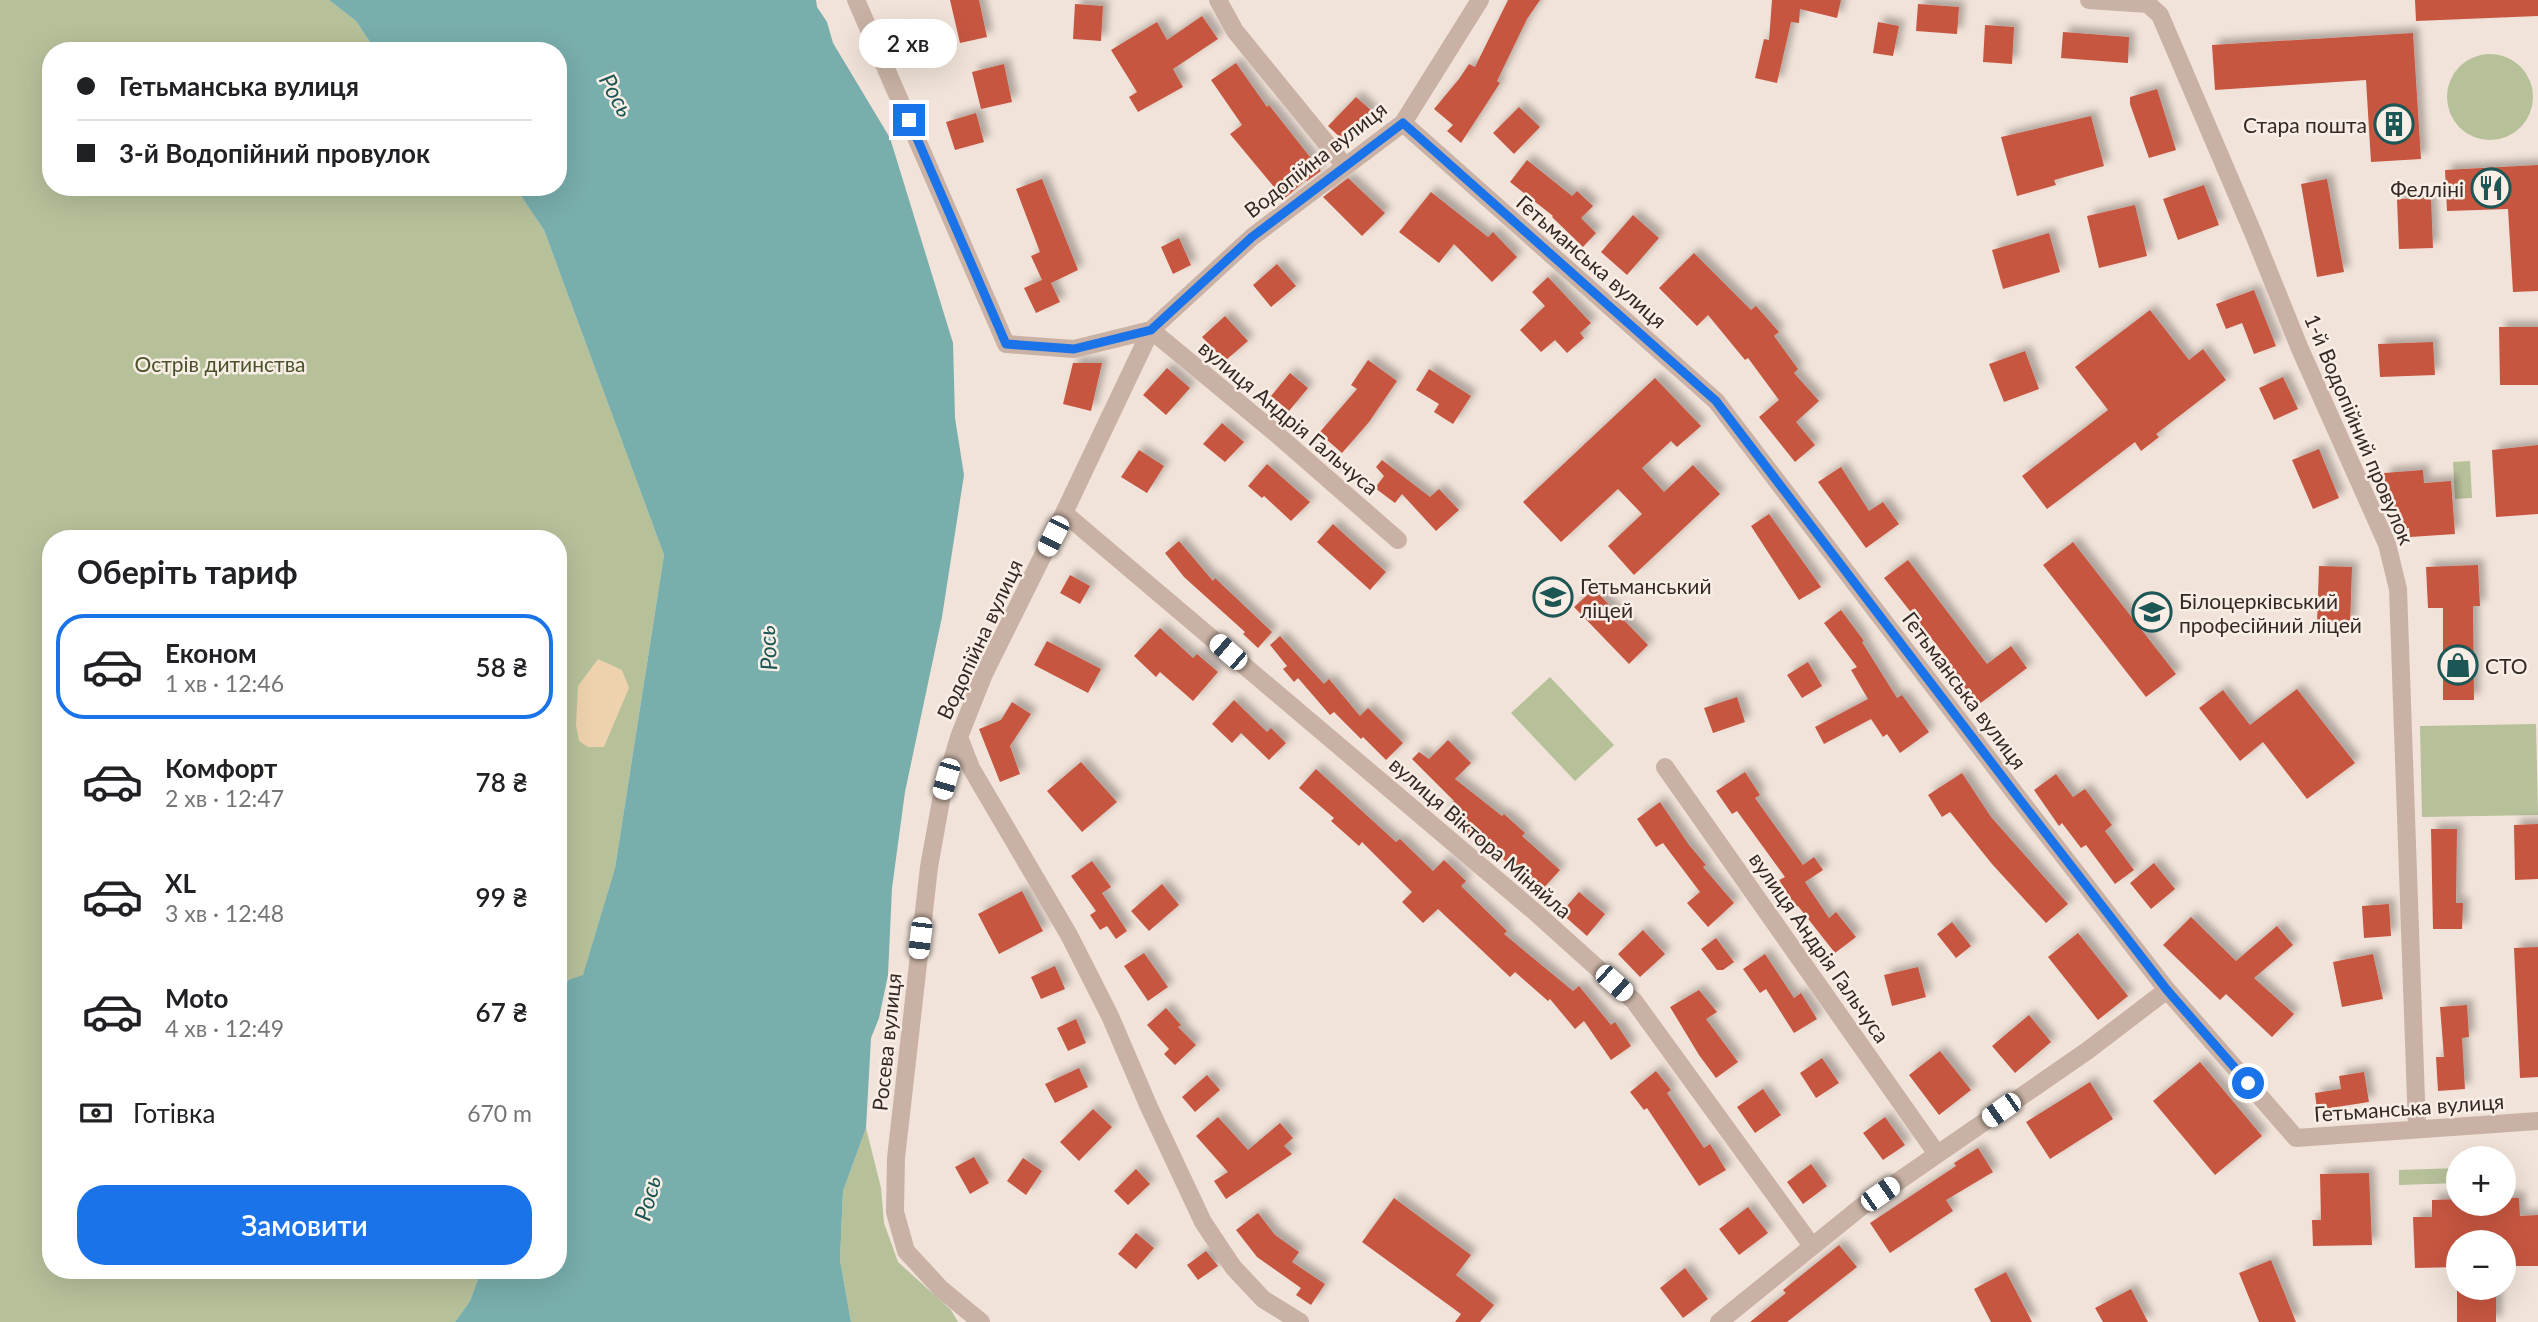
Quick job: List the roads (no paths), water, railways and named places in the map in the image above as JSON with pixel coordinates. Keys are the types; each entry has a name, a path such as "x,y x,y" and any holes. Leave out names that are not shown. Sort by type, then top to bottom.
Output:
{"street":[{"path":"856,0 1006,344 1074,349 1151,330"},
{"path":"1218,0 1235,31 1345,166"},
{"name":"Водопійна вулиця","path":"1300,1322 1263,1299 1233,1267 1203,1222 1110,1016 1069,935 971,768 959,737 984,674 1151,330 1252,237 1403,123 1480,0"},
{"name":"1-й Водопійний провулок","path":"2089,0 2148,4 2160,15 2300,349 2387,544 2398,589 2417,1128"},
{"name":"Гетьманська вулиця","path":"1403,123 1716,401 2167,990 2296,1138 2538,1121"},
{"name":"вулиця Андрія Гальчуса","path":"1151,330 1398,540"},
{"name":"вулиця Віктора Міняйла","path":"1064,513 1535,912 1634,1000 1812,1246"},
{"name":"Росева вулиця","path":"959,737 942,795 929,867 896,1158 895,1212 906,1251 942,1289 981,1322"},
{"name":"вулиця Андрія Гальчуса","path":"1665,766 1937,1154"},
{"path":"1719,1322 1861,1207 2087,1051 2167,990"}],"water":[{"name":"Рось","path":"329,0 816,0 817,7 827,22 833,43 890,138 953,343 955,418 964,475 942,617 905,792 892,888 888,975 879,1018 871,1038 866,1128 843,1191 840,1260 851,1322 455,1322 470,1301 478,1279 567,1279 567,983 568,980 583,975 615,868 664,555 544,230 521,196 567,196 567,42 370,42 356,21"}],"place":[{"name":"Стара пошта","path":"2394,124"},
{"name":"Фелліні","path":"2491,188"},
{"name":"Гетьманський ліцей","path":"1553,597"},
{"name":"Білоцерківський професійний ліцей","path":"2152,612"},
{"name":"СТО","path":"2458,665"}],"park label":[{"name":"Острів дитинства","path":"220,363"}]}
